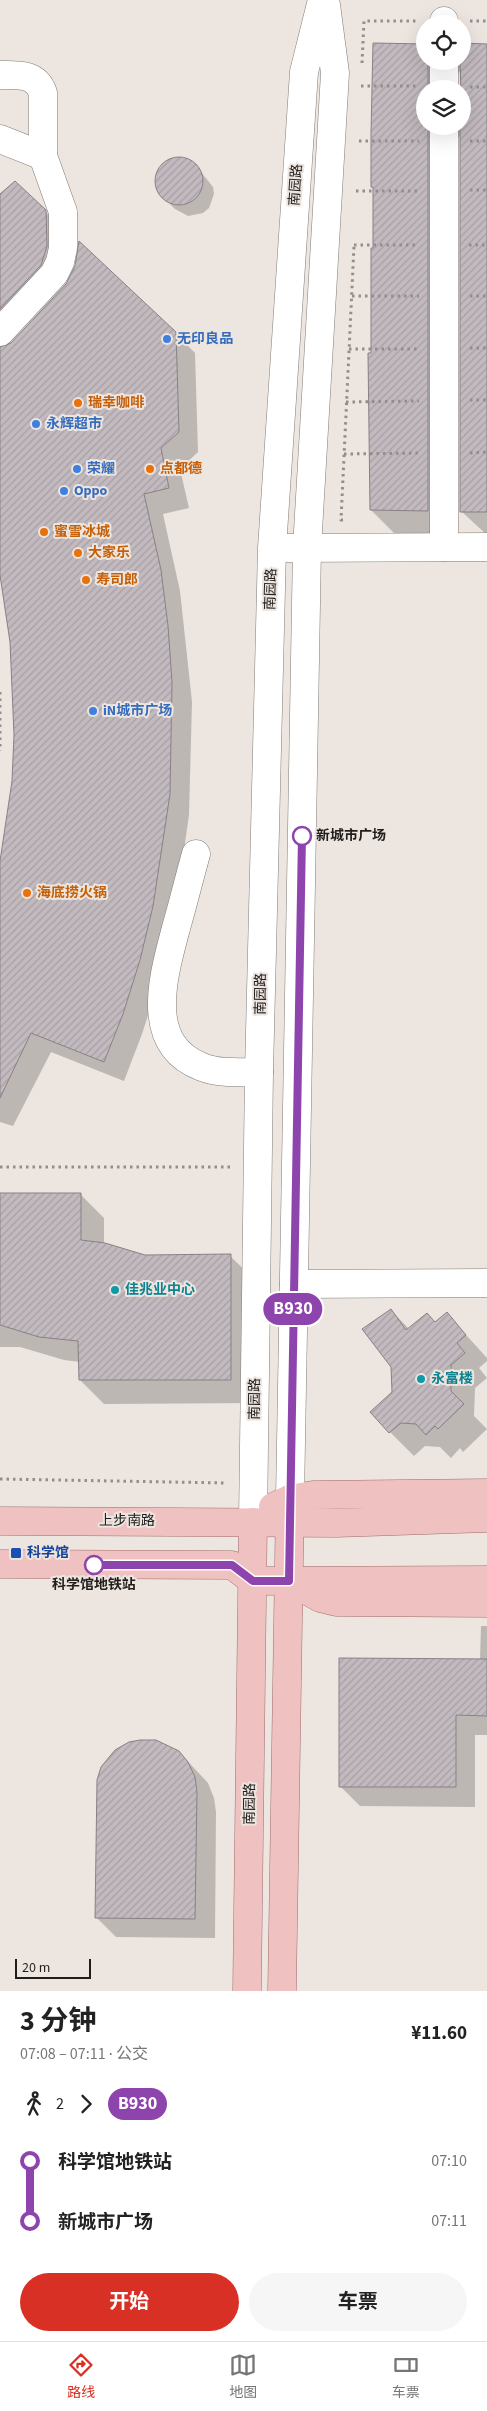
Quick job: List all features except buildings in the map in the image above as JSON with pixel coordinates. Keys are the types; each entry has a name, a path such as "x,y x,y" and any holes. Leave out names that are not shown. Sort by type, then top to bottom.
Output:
{"main road":[{"name":"上步南路","path":"0,1520 253,1522 337,1494 487,1493"},
{"name":"上步南路","path":"290,1511 487,1518"},
{"name":"南园路","path":"282,1991 290,1511"},
{"name":"南园路","path":"248,1991 253,1522"},
{"path":"0,1564 232,1565 253,1581 487,1580"},
{"path":"289,1581 320,1598 336,1602 487,1603"}],"street":[{"name":"南园路","path":"290,1511 307,548 335,73 324,0"},
{"name":"南园路","path":"253,1522 259,1072 272,548 304,72 324,0"},
{"path":"0,75 34,78 40,84 43,93 43,156 63,212 63,248 60,262 54,274 0,332"},
{"path":"444,135 444,547"},
{"path":"0,139 43,156"},
{"path":"272,548 487,546"},
{"path":"196,854 162,980 161,1005 165,1026 173,1044 186,1058 202,1067 220,1071 259,1072"},
{"path":"294,1284 487,1283"}],"path":[{"path":"362,64 364,21 416,22"},
{"path":"471,21 487,21"},
{"path":"361,95 362,80"},
{"path":"358,150 359,132"},
{"path":"356,200 357,183"},
{"path":"341,520 354,236"},
{"path":"0,692 0,751"},
{"path":"0,1167 258,1166"},
{"path":"0,1479 254,1483"}],"bus line":[{"name":"B930","path":"94,1565 232,1565 253,1581 289,1581 302,836"}],"place":[{"name":"无印良品","path":"167,339"},
{"name":"瑞幸咖啡","path":"78,403"},
{"name":"永辉超市","path":"36,424"},
{"name":"荣耀","path":"77,469"},
{"name":"点都德","path":"150,469"},
{"name":"Oppo","path":"64,491"},
{"name":"蜜雪冰城","path":"44,532"},
{"name":"大家乐","path":"78,553"},
{"name":"寿司郎","path":"86,580"},
{"name":"iN城市广场","path":"93,711"},
{"name":"新城市广场","path":"302,836"},
{"name":"海底捞火锅","path":"27,893"},
{"name":"佳兆业中心","path":"115,1290"},
{"name":"永富楼","path":"421,1379"},
{"name":"科学馆","path":"16,1553"},
{"name":"科学馆地铁站","path":"94,1565"}]}
